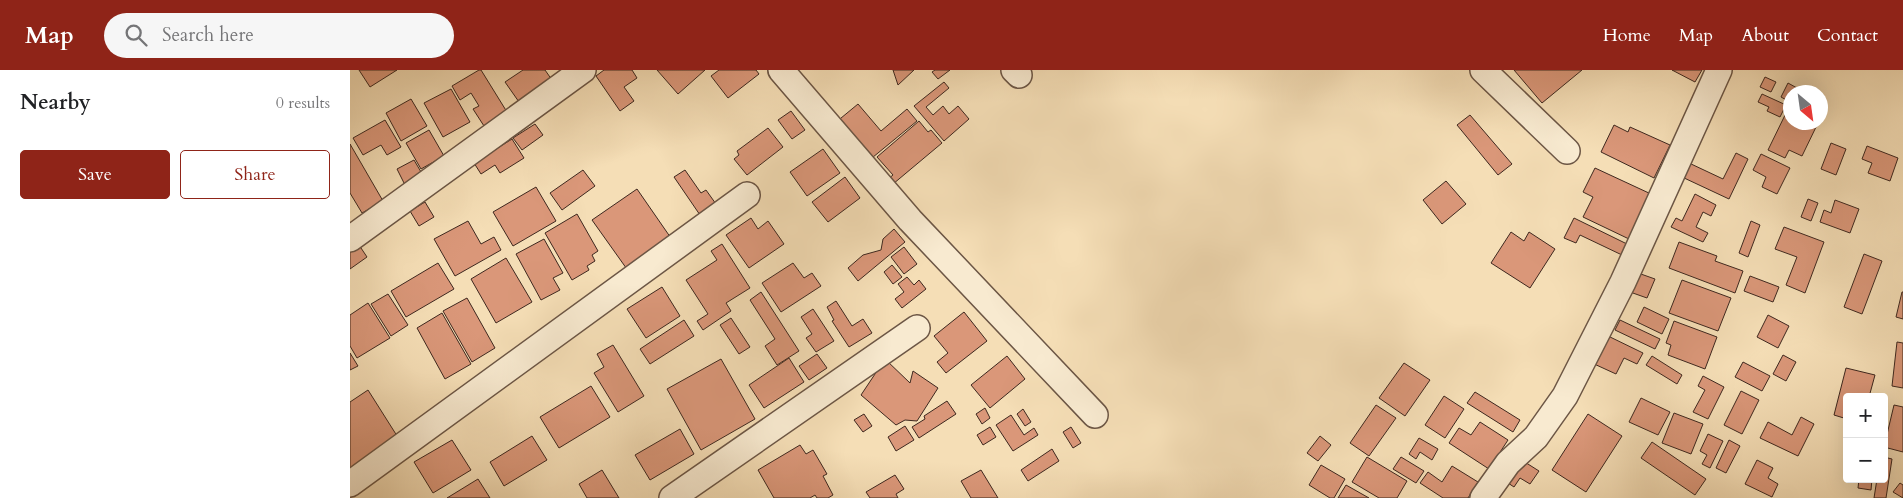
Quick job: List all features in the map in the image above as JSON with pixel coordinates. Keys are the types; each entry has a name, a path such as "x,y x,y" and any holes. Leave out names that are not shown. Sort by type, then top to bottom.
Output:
{"street":[{"path":"350,239 583,70"},
{"path":"782,70 910,220 1095,415"},
{"path":"1483,70 1567,151"},
{"path":"1483,498 1508,463 1536,437 1565,396 1623,282 1719,70"},
{"path":"350,484 747,195"},
{"path":"672,498 918,328"}],"building":[{"path":"359,70 397,70 370,87"},
{"path":"481,70 507,112 484,126 473,109 479,106 471,93 460,100 452,86"},
{"path":"523,70 545,70 552,80 519,102 505,82"},
{"path":"604,70 632,70 637,78 624,87 634,101 620,111 596,76"},
{"path":"657,70 705,70 678,94"},
{"path":"719,70 756,70 759,74 728,98 711,76"},
{"path":"893,70 914,70 898,85"},
{"path":"935,70 950,70 938,79 932,72"},
{"path":"1514,70 1582,70 1542,103"},
{"path":"1672,70 1702,70 1695,82"},
{"path":"1765,77 1776,82 1771,92 1760,87"},
{"path":"944,82 949,88 926,107 933,115 943,106 949,114 958,106 969,119 944,141 914,106"},
{"path":"451,89 470,122 443,137 424,103"},
{"path":"1762,94 1783,104 1783,111 1780,117 1767,111 1769,107 1758,102"},
{"path":"411,99 427,126 401,141 386,113"},
{"path":"858,104 881,131 907,109 917,121 867,162 835,123"},
{"path":"791,111 805,130 792,139 778,120"},
{"path":"1470,115 1512,164 1498,175 1457,125"},
{"path":"1783,119 1783,130 1815,130 1802,156 1789,150 1785,158 1768,150"},
{"path":"385,120 401,147 387,155 381,145 363,155 353,138"},
{"path":"919,121 928,132 931,130 942,143 893,184 888,179 893,175 877,157"},
{"path":"535,124 543,135 522,150 513,138"},
{"path":"1614,125 1628,132 1630,127 1670,145 1654,178 1601,152"},
{"path":"768,128 783,147 747,175 734,159 739,155 737,151"},
{"path":"429,130 444,156 421,169 406,143"},
{"path":"512,139 524,158 500,173 495,165 481,174 474,163"},
{"path":"1831,143 1846,149 1836,175 1821,169"},
{"path":"350,144 383,201 362,213 350,193"},
{"path":"1867,146 1898,158 1890,181 1868,173 1872,163 1862,159"},
{"path":"823,149 840,173 807,196 790,172"},
{"path":"1736,153 1748,159 1729,199 1682,177 1689,163 1723,179"},
{"path":"1761,154 1790,168 1777,194 1762,187 1766,177 1753,170"},
{"path":"414,160 424,177 406,187 397,169"},
{"path":"1595,168 1651,194 1629,239 1583,217 1593,197 1583,192"},
{"path":"583,170 595,186 562,210 550,193"},
{"path":"685,170 701,193 706,190 716,204 700,215 674,177"},
{"path":"845,177 860,198 828,222 812,202"},
{"path":"1446,181 1466,204 1442,224 1423,200"},
{"path":"536,187 556,221 513,246 493,212"},
{"path":"637,189 673,241 629,272 592,220"},
{"path":"1695,194 1716,205 1711,216 1703,212 1696,227 1708,233 1703,242 1671,227 1676,218 1682,221"},
{"path":"1808,199 1818,203 1811,221 1801,217"},
{"path":"1835,200 1859,209 1850,233 1820,222 1824,210 1831,213"},
{"path":"425,202 434,217 419,226 410,211"},
{"path":"577,214 598,251 592,255 595,261 587,266 589,270 572,280 545,233"},
{"path":"751,218 758,229 768,221 784,244 749,268 726,235"},
{"path":"1574,218 1627,244 1622,255 1580,235 1576,243 1564,238"},
{"path":"468,221 481,244 494,237 501,250 455,276 434,239"},
{"path":"1751,221 1760,225 1748,257 1739,253"},
{"path":"1784,227 1824,242 1805,293 1786,285 1797,257 1775,249"},
{"path":"894,229 905,242 858,281 848,268 863,255 881,250 883,239"},
{"path":"1511,232 1524,241 1529,232 1555,249 1530,288 1491,263"},
{"path":"544,239 563,273 553,278 560,290 541,300 516,254"},
{"path":"1679,242 1717,256 1715,261 1743,271 1735,293 1669,268"},
{"path":"722,244 750,288 726,303 731,311 703,330 697,321 708,314 686,280 717,260 711,251"},
{"path":"359,245 367,257 350,269 350,251"},
{"path":"904,247 917,264 904,274 891,257"},
{"path":"1864,254 1882,261 1862,314 1844,307"},
{"path":"506,258 532,302 496,323 471,279"},
{"path":"438,263 454,289 406,317 391,291"},
{"path":"793,263 804,278 812,273 821,286 781,312 762,283"},
{"path":"892,265 902,277 893,284 884,272"},
{"path":"1638,273 1655,279 1647,298 1630,292"},
{"path":"1750,276 1779,287 1773,302 1744,291"},
{"path":"907,277 914,285 919,280 926,289 902,308 895,299 904,292 898,284"},
{"path":"1682,280 1731,298 1718,331 1669,313"},
{"path":"662,287 680,316 646,338 627,309"},
{"path":"761,292 799,351 777,365 765,346 775,339 750,300"},
{"path":"1903,292 1903,319 1896,317"},
{"path":"388,294 408,325 391,336 371,304"},
{"path":"467,298 495,348 472,362 443,311"},
{"path":"836,301 852,326 863,319 872,333 849,347 832,321 834,320 827,307"},
{"path":"368,303 390,338 357,358 350,346 350,315"},
{"path":"1644,307 1669,319 1662,334 1637,322"},
{"path":"813,309 834,341 816,352 806,338 812,334 801,317"},
{"path":"964,312 987,341 946,373 937,362 948,353 934,336"},
{"path":"442,313 471,364 445,379 417,328"},
{"path":"1768,315 1789,326 1778,348 1757,337"},
{"path":"731,318 750,347 739,354 720,325"},
{"path":"684,320 694,336 650,364 640,349"},
{"path":"1620,320 1660,339 1655,349 1615,330"},
{"path":"1674,321 1717,337 1705,369 1668,355 1671,345 1666,343"},
{"path":"1606,335 1643,353 1637,364 1624,358 1616,374 1592,363"},
{"path":"1897,342 1903,343 1903,388 1892,386"},
{"path":"613,345 644,396 618,412 594,373 604,367 597,354"},
{"path":"350,353 358,366 350,370"},
{"path":"817,354 827,368 809,380 799,366"},
{"path":"1783,355 1796,362 1786,381 1773,374"},
{"path":"1007,356 1025,379 990,408 971,385"},
{"path":"1652,356 1682,375 1677,384 1646,365"},
{"path":"789,358 804,382 764,408 749,385"},
{"path":"721,359 755,419 701,450 667,389"},
{"path":"885,359 910,383 913,371 938,388 917,421 905,420 896,425 861,395"},
{"path":"1743,362 1770,376 1762,391 1735,377"},
{"path":"1404,363 1430,380 1405,416 1379,398"},
{"path":"1846,368 1875,375 1870,393 1843,393 1843,418 1834,415"},
{"path":"1703,376 1724,387 1708,419 1693,412 1705,390 1698,386"},
{"path":"591,386 610,417 559,448 540,417"},
{"path":"368,390 399,439 350,470 350,402"},
{"path":"1741,391 1759,400 1742,434 1724,425"},
{"path":"1475,392 1520,420 1513,432 1467,403"},
{"path":"1444,396 1464,409 1445,438 1425,425"},
{"path":"1641,398 1670,412 1658,435 1629,422"},
{"path":"947,401 956,414 919,438 912,427 925,419 924,416"},
{"path":"1376,405 1396,418 1369,456 1350,443"},
{"path":"1894,405 1903,407 1903,452 1888,448 1888,430"},
{"path":"985,408 990,418 982,424 976,414"},
{"path":"1023,409 1031,422 1025,426 1017,414"},
{"path":"1674,413 1703,424 1691,454 1662,443"},
{"path":"864,414 872,426 863,432 854,420"},
{"path":"1588,414 1622,436 1586,492 1552,470"},
{"path":"1011,415 1024,435 1034,428 1038,435 1013,451 996,425"},
{"path":"1801,417 1814,424 1798,456 1760,438 1768,422 1792,435"},
{"path":"1480,422 1508,440 1489,469 1449,443 1459,428 1471,435"},
{"path":"905,426 914,440 896,451 888,437"},
{"path":"990,427 996,437 983,445 977,435"},
{"path":"1071,427 1081,443 1073,448 1063,432"},
{"path":"680,429 694,454 650,480 635,455"},
{"path":"1708,434 1723,441 1710,468 1702,464 1707,455 1700,451"},
{"path":"532,436 547,460 504,486 490,462"},
{"path":"1320,436 1331,445 1318,461 1307,453"},
{"path":"1419,438 1438,449 1432,460 1420,452 1416,459 1409,454"},
{"path":"452,440 471,470 433,493 414,462"},
{"path":"1729,440 1740,446 1726,473 1716,468"},
{"path":"1652,442 1706,479 1695,495 1641,458"},
{"path":"800,445 806,454 813,450 827,474 823,476 833,495 828,498 817,498 815,495 810,498 774,498 758,470"},
{"path":"1052,449 1059,461 1028,481 1021,470"},
{"path":"1367,457 1407,481 1397,498 1379,498 1352,482"},
{"path":"1401,457 1424,471 1416,483 1393,469"},
{"path":"1888,458 1892,459 1886,498 1874,498 1876,483 1888,483"},
{"path":"1520,459 1539,471 1530,484 1520,478 1514,487 1505,481"},
{"path":"1757,460 1773,468 1768,478 1778,484 1772,497 1745,484"},
{"path":"1321,465 1345,479 1334,498 1330,498 1309,485"},
{"path":"1452,466 1478,482 1468,498 1443,498 1420,483 1428,472 1442,482"},
{"path":"602,470 619,498 587,498 579,484"},
{"path":"981,470 998,498 971,498 961,481"},
{"path":"895,475 904,489 896,494 898,498 870,498 866,492"},
{"path":"478,479 490,498 447,498"},
{"path":"1859,483 1872,483 1871,490 1858,488"},
{"path":"1900,483 1903,485 1903,498 1893,492"},
{"path":"1346,485 1369,498 1338,498"}]}
